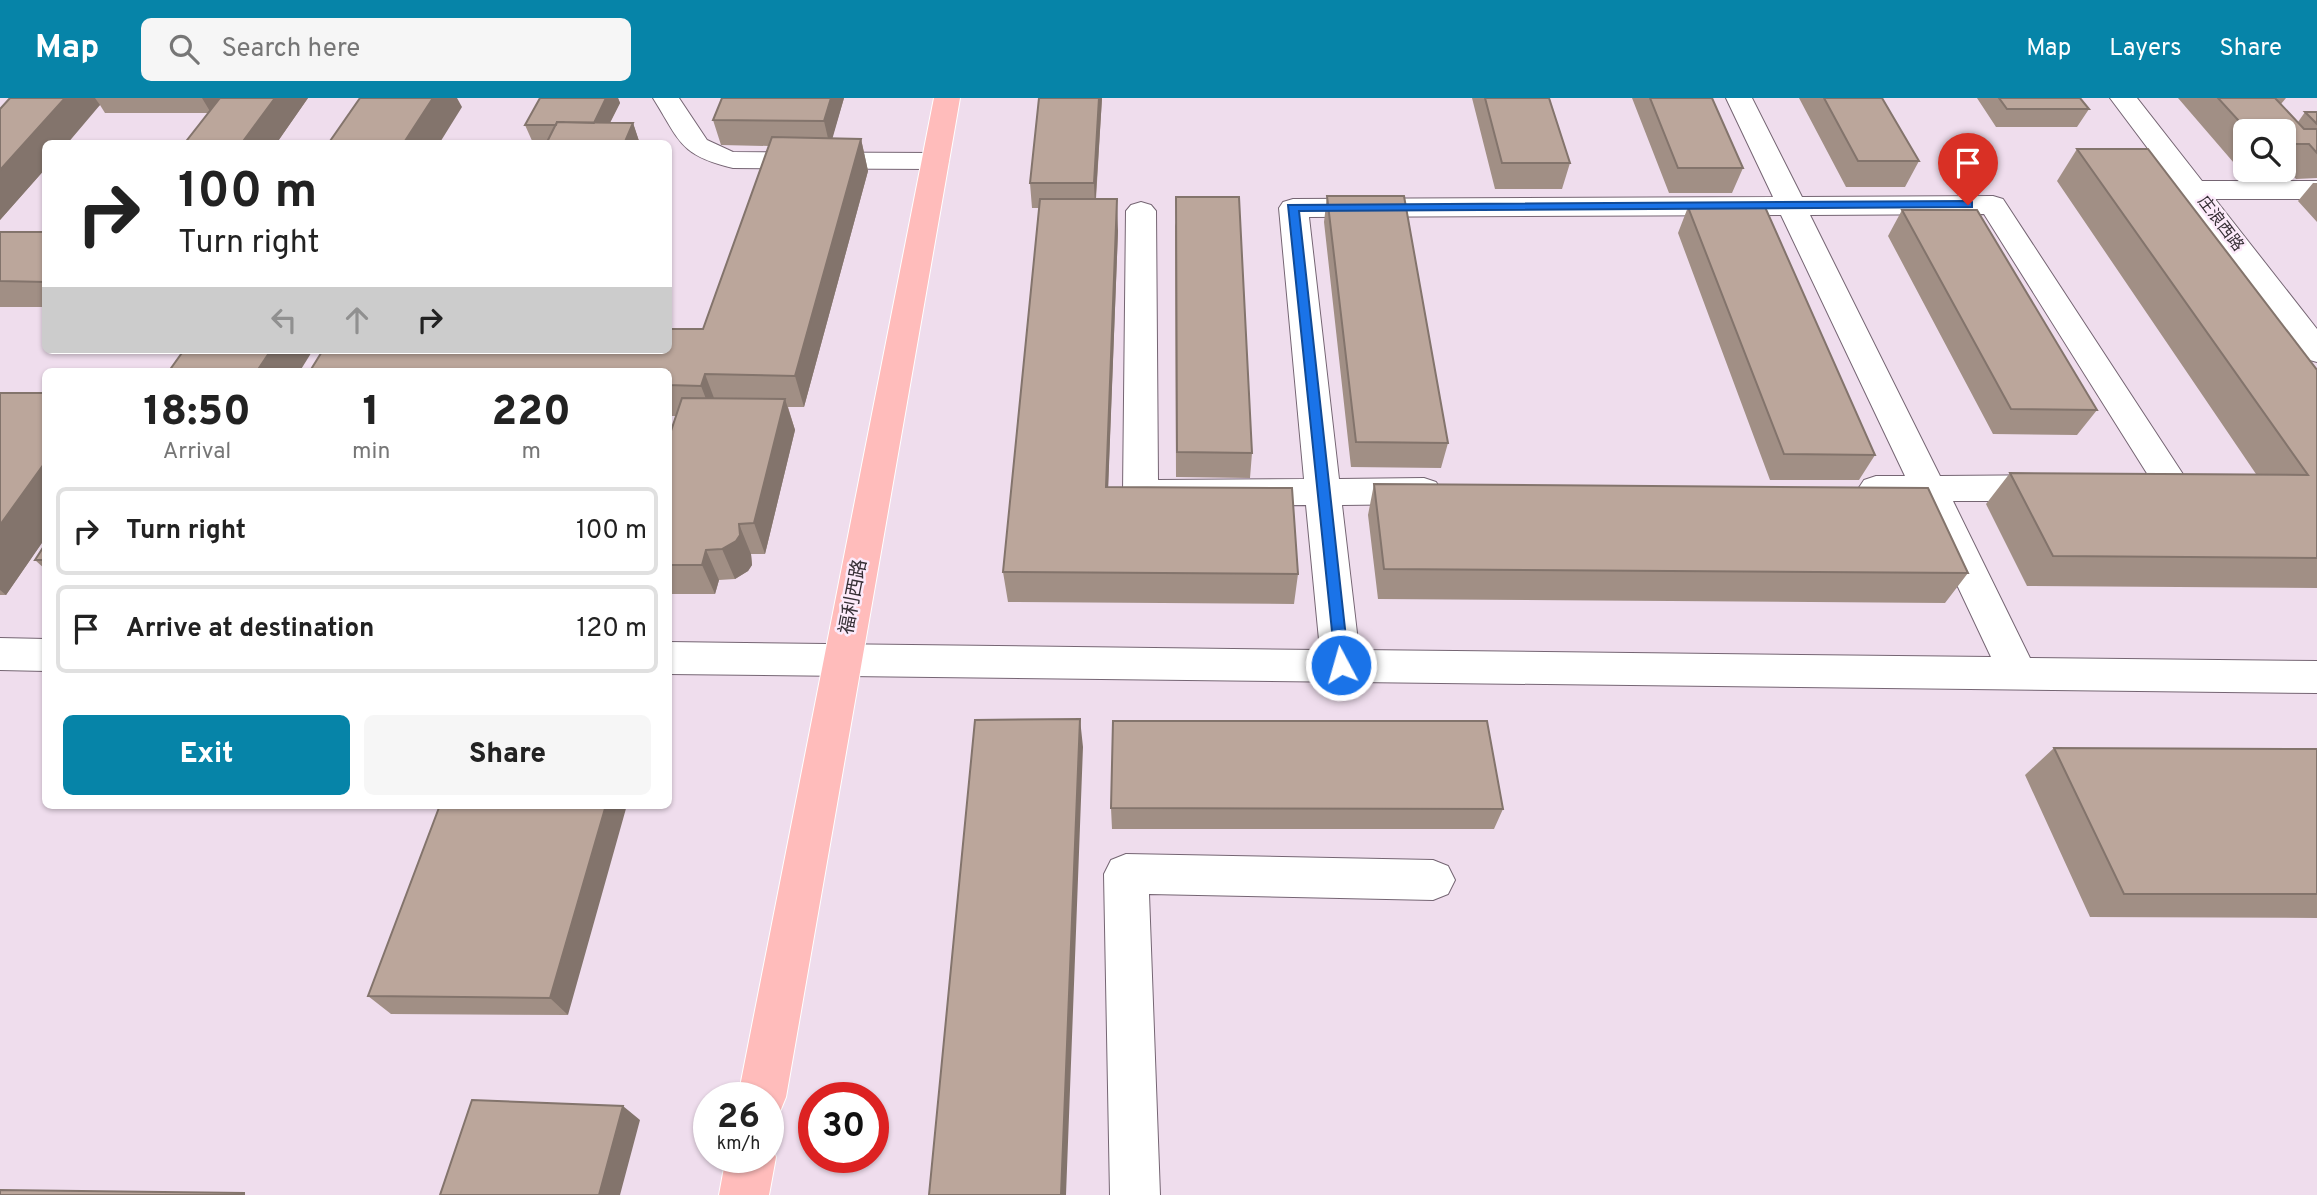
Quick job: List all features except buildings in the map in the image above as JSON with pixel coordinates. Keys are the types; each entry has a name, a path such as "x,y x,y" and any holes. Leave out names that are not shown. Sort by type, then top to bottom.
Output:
{"main road":[{"name":"福利西路","path":"765,1082 947,98"},
{"path":"744,1195 748,1173"}],"street":[{"path":"666,98 681,128 708,156 733,160 935,161"},
{"path":"1740,98 2019,674"},
{"name":"庄浪西路","path":"2123,98 2317,351"},
{"path":"2193,190 2317,190"},
{"path":"1341,665 1293,208 1993,205 2174,488 1850,489"},
{"path":"1141,211 1141,493 1458,491"},
{"path":"0,654 42,655"},
{"path":"672,658 2317,677"},
{"path":"1135,1195 1126,874 1433,880"}],"route":[{"path":"1341,665 1293,208 1968,205"}]}
